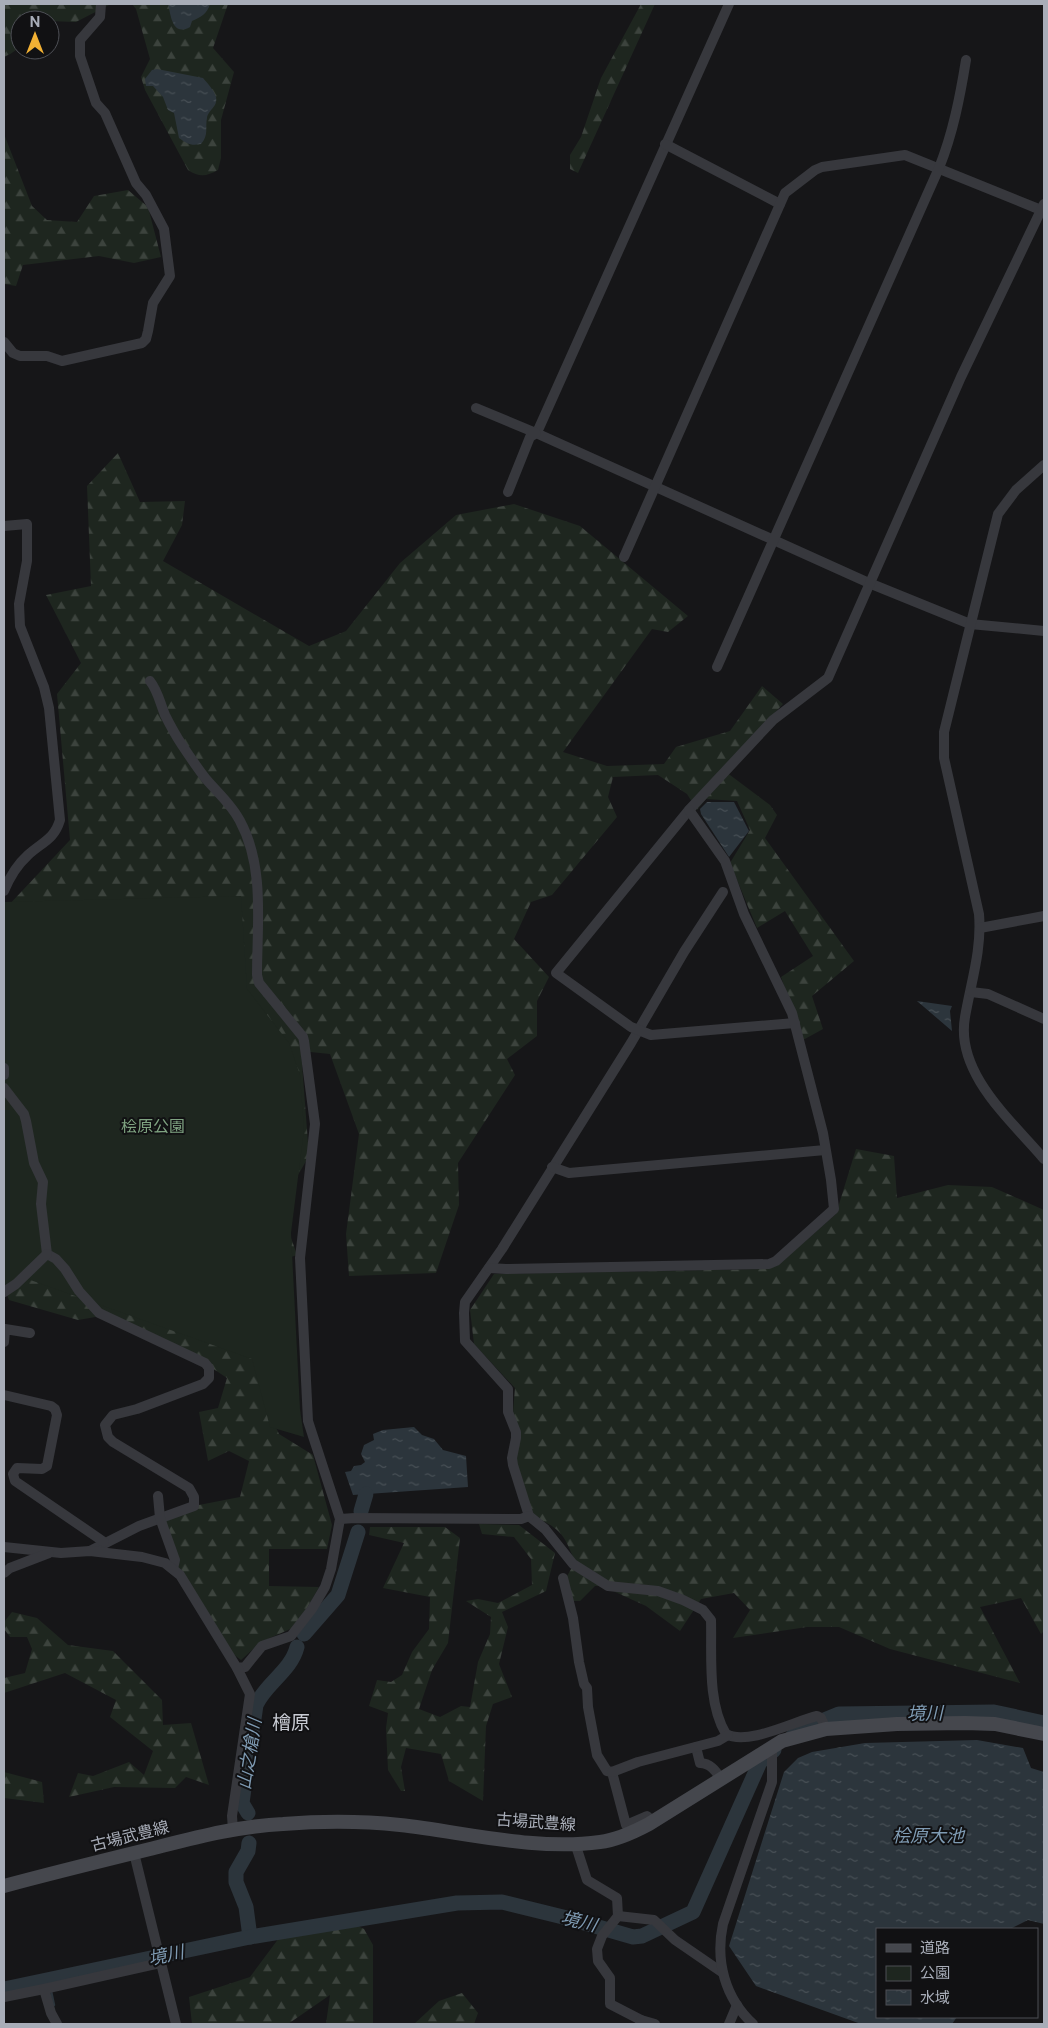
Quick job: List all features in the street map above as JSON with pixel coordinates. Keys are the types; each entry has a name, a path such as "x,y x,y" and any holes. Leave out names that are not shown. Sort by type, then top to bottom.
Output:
{"main road":[{"name":"古場武豊線","path":"4,1886 134,1853 258,1826 324,1822 399,1825 531,1842 575,1844 600,1842 629,1834 653,1822 782,1741 826,1729 897,1724 965,1723 995,1724 1044,1734"}],"street":[{"path":"4,342 13,353 20,356 47,356 62,361 142,343 146,339 153,303 170,276 164,229 146,195 136,184 105,112 96,103 80,56 80,40 100,17 101,4"},
{"path":"508,492 530,437 540,428 729,4"},
{"path":"717,668 939,168 950,141 966,60"},
{"path":"665,144 780,204"},
{"path":"624,557 785,193 815,170 826,166 905,155 1043,207 961,377 828,678 773,720 689,810 556,973 638,1029 651,1035 795,1023"},
{"path":"476,408 536,433 869,583 970,624 1044,631"},
{"path":"1044,465 1016,490 1004,503 998,514 944,732 944,758 979,914 980,928 979,949 964,1018 964,1043 972,1070 988,1094 1044,1159"},
{"path":"4,526 27,524 27,561 18,604 20,626 35,661 49,708 51,744 60,800 60,820 56,832 29,854 12,873 4,890"},
{"path":"150,680 155,687 165,715 182,744 206,780 231,807 246,833 256,868 258,885 257,975 259,983 303,1037 315,1124 300,1258 308,1421 340,1519 331,1569 325,1587 312,1609 292,1636 262,1646 245,1667 237,1668"},
{"path":"489,1268 769,1264 776,1261 834,1210 832,1180 792,1013 744,914 725,861 689,810"},
{"path":"723,892 489,1268 465,1302 464,1313 465,1341 508,1389 508,1412 516,1432 512,1458 513,1465 529,1516 545,1529 573,1564 599,1582 618,1588 658,1591 683,1600 708,1615 711,1620 712,1680 721,1725 728,1735"},
{"path":"980,928 1044,916"},
{"path":"971,992 988,994 1044,1019"},
{"path":"4,1068 4,1075"},
{"path":"4,1088 24,1114 28,1127 34,1163 42,1182 41,1204 47,1254"},
{"path":"552,1167 569,1173 825,1150"},
{"path":"4,1292 16,1284 47,1254"},
{"path":"47,1254 56,1259 65,1269 79,1291 99,1313 205,1363 209,1368 209,1378 203,1384 113,1416 105,1425 108,1438 181,1482 192,1492 194,1506 139,1526 90,1551"},
{"path":"4,1342 5,1329 30,1333"},
{"path":"4,1395 51,1406 55,1409 57,1415 47,1466 42,1469 17,1468 12,1474 15,1481 123,1555"},
{"path":"158,1496 160,1518 175,1560 173,1569"},
{"path":"340,1519 521,1519 529,1516"},
{"path":"4,1547 52,1552 90,1551 123,1555 154,1560 173,1569 180,1575 237,1668 250,1694 232,1816 233,1830"},
{"path":"4,1573 10,1568 52,1552"},
{"path":"563,1578 579,1662 584,1684 587,1688 588,1707 597,1755 607,1771 612,1772 638,1762 718,1741 728,1735 740,1736 773,1732 817,1716 821,1718 826,1729"},
{"path":"696,1747 700,1764 705,1763 721,1779"},
{"path":"753,2024 737,2006 730,1992 719,1953 721,1934 772,1782 772,1748"},
{"path":"612,1772 626,1825 647,1816 653,1822"},
{"path":"575,1844 587,1880 617,1898 618,1916 602,1936 597,1949 598,1961 610,1978 610,2004 640,2022 655,2024"},
{"path":"134,1853 176,2024"},
{"path":"618,1916 654,1920 675,1940 724,1973"},
{"path":"4,1997 160,1963"},
{"path":"44,1989 50,2013 57,2024"},
{"path":"729,2024 737,2006"}],"green space":[{"path":"4,4 117,4 109,5 76,22 60,21 60,10 10,10 10,54 4,57"},
{"path":"132,4 228,4 213,48 234,72 221,120 221,158 218,170 207,175 200,175 188,170 145,90 141,77 150,59 136,9"},
{"path":"641,4 655,4 578,173 570,169 570,155 581,137 601,78"},
{"path":"4,134 32,206 47,220 77,222 94,196 128,190 148,207 161,257 134,263 99,256 23,265 16,286 4,284"},
{"path":"118,453 140,502 185,501 182,525 163,561 309,646 346,631 400,563 456,515 514,504 580,526 688,616 668,632 652,629 563,752 607,766 664,764 676,747 730,731 762,686 783,704 722,769 770,805 777,815 765,838 854,961 812,996 823,1029 803,1040 781,977 813,956 785,911 757,928 730,863 750,830 737,801 706,799 697,810 687,794 658,775 613,777 608,797 617,817 552,895 531,902 514,939 549,977 537,1001 537,1036 507,1059 515,1075 458,1163 459,1205 436,1273 349,1276 346,1234 359,1134 330,1054 301,1051 309,1156 280,1206 297,1255 276,1262 268,1327 270,1414 279,1434 313,1455 332,1525 327,1549 269,1549 269,1586 319,1587 297,1626 261,1642 241,1660 228,1650 174,1567 163,1512 240,1497 249,1461 229,1451 208,1461 199,1412 218,1408 227,1378 191,1354 107,1315 78,1320 9,1300 4,1288 4,908 70,840 57,694 81,663 46,595 91,586 87,486"},
{"name":"桧原公園","path":"241,896 247,989 289,1043 300,1075 304,1130 291,1233 300,1409 304,1437 270,1427 252,1359 22,1277 4,1292 4,902"},
{"path":"856,1149 894,1156 897,1198 948,1185 992,1187 1044,1210 1044,1631 1041,1634 1021,1598 980,1607 1020,1683 890,1649 839,1627 807,1627 733,1638 750,1610 734,1593 701,1599 680,1631 646,1606 602,1586 595,1586 580,1601 572,1601 566,1578 575,1562 560,1533 533,1516 515,1465 513,1412 515,1388 474,1344 470,1310 494,1274 768,1269 784,1260 836,1214"},
{"path":"479,1524 519,1525 555,1553 546,1591 502,1612 508,1627 499,1664 512,1697 493,1704 486,1726 483,1801 449,1781 441,1754 406,1748 401,1767 405,1791 401,1791 388,1770 386,1728 388,1713 369,1706 377,1680 391,1682 402,1675 412,1652 429,1629 430,1597 383,1588 404,1543 369,1535 370,1527 445,1527 460,1538 448,1643 432,1670 419,1709 440,1717 461,1706 470,1707 478,1662 490,1634 491,1617 466,1601 478,1599 498,1603 532,1585 531,1559 514,1537 482,1534"},
{"path":"12,1612 37,1618 68,1645 113,1651 162,1700 163,1725 191,1723 209,1785 186,1777 175,1788 114,1787 69,1797 78,1773 93,1776 129,1762 144,1775 153,1751 110,1717 116,1700 65,1673 4,1693 4,1678 25,1673 32,1649 27,1637 10,1637 4,1629 4,1622"},
{"path":"4,1772 42,1782 44,1803 4,1798"},
{"path":"352,1923 364,1929 373,1945 373,2024 326,2024 330,1995 288,2024 192,2024 189,1997 250,1977 279,1938"},
{"path":"462,1993 478,2013 474,2024 414,2024 439,2001"}],"water":[{"path":"168,4 210,4 205,13 192,21 190,27 179,29 173,23"},
{"path":"157,69 203,78 214,92 216,103 208,115 206,134 201,144 189,144 179,138 174,113 168,110 163,97 153,86 146,86 145,79 152,70"},
{"path":"707,802 734,802 749,831 729,857 701,814 700,809"},
{"path":"917,1001 952,1006 950,1011 952,1031"},
{"path":"414,1427 422,1435 434,1439 443,1450 466,1456 468,1487 353,1495 345,1472 351,1471 354,1466 365,1462 361,1454 364,1445 374,1440 373,1434 383,1430"},
{"name":"桧原大池","path":"977,1740 1023,1748 1031,1768 1044,1772 1044,1924 1028,1920 1012,1928 876,1928 876,2018 956,2018 952,2024 861,2024 756,1986 729,1946 784,1772 798,1758 812,1752 865,1743"}],"waterway":[{"name":"山之槍川","path":"361,1511 366,1494"},
{"name":"山之槍川","path":"304,1634 338,1595 358,1532"},
{"name":"山之槍川","path":"248,1813 242,1803 256,1705 260,1697 289,1663 297,1647"},
{"name":"境川","path":"792,1737 812,1725 839,1714 994,1712 1044,1723"},
{"name":"境川","path":"4,1989 250,1937 457,1903 502,1902 633,1937 642,1936 693,1912 760,1762 774,1750"},
{"name":"山之槍川","path":"249,1843 248,1851 236,1872 236,1882 246,1907 250,1937"},
{"path":"51,1991 54,2005"}],"district":[{"name":"檜原","path":"291,1722"}]}
